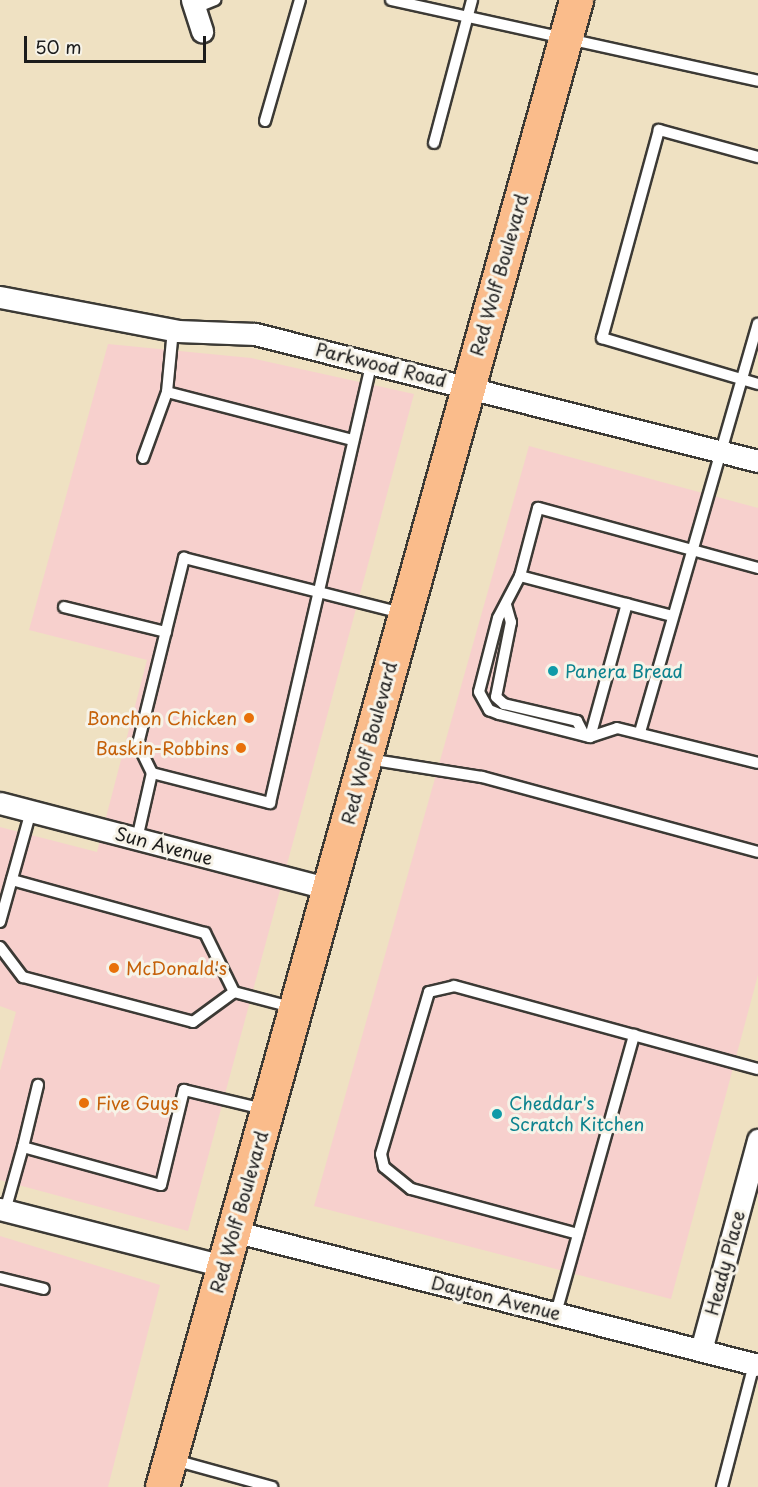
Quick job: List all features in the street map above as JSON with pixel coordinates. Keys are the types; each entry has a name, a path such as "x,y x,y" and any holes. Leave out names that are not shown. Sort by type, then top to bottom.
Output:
{"highway":[{"name":"Red Wolf Boulevard","path":"166,1473 576,0"}],"street":[{"path":"194,4 202,31"},
{"name":"Parkwood Road","path":"0,297 173,330 255,334 758,461"},
{"name":"Sun Avenue","path":"0,803 329,889"},
{"name":"Heady Place","path":"701,1350 758,1140"},
{"path":"2,1210 224,1266"},
{"name":"Dayton Avenue","path":"233,1231 756,1365"}],"lane":[{"path":"194,4 215,0"},
{"path":"265,121 300,0"},
{"path":"391,0 566,36 758,81"},
{"path":"434,143 472,0"},
{"path":"758,157 659,130 602,338 758,384"},
{"path":"640,732 690,549 723,451 758,324"},
{"path":"143,458 167,392 173,330"},
{"path":"152,773 270,803 322,594 325,555 372,362"},
{"path":"167,392 354,440"},
{"path":"758,568 538,508 520,576 507,605 480,682 482,702 499,714 587,736 617,728 640,732 758,763"},
{"path":"137,839 152,773 138,744 184,558 405,614"},
{"path":"520,576 672,616"},
{"path":"587,736 627,604"},
{"path":"64,607 166,632"},
{"path":"365,759 482,777 758,852"},
{"path":"0,922 31,811"},
{"path":"12,880 205,933 234,992 296,1008"},
{"path":"0,947 23,977 193,1022 234,992"},
{"path":"578,1234 411,1189 384,1167 381,1154 422,1005 429,992 453,986 758,1069"},
{"path":"556,1313 634,1035"},
{"path":"2,1210 23,1148 38,1085"},
{"path":"23,1148 161,1185 184,1090 267,1110"},
{"path":"0,1278 44,1289"},
{"path":"722,1487 756,1365"},
{"path":"166,1473 272,1487"}],"shaded area":[{"path":"108,344 251,358 414,394 188,1231 0,1180 0,1071 16,1012 0,1006 0,827 97,852 147,660 29,630"},
{"path":"529,446 758,508 758,975 671,1299 314,1206"},
{"path":"0,1236 160,1285 108,1487 0,1487"}],"place":[{"name":"Panera Bread","path":"553,671"},
{"name":"Bonchon Chicken","path":"249,718"},
{"name":"Baskin-Robbins","path":"241,748"},
{"name":"McDonald's","path":"114,968"},
{"name":"Five Guys","path":"84,1103"},
{"name":"Cheddar's Scratch Kitchen","path":"497,1114"}]}
